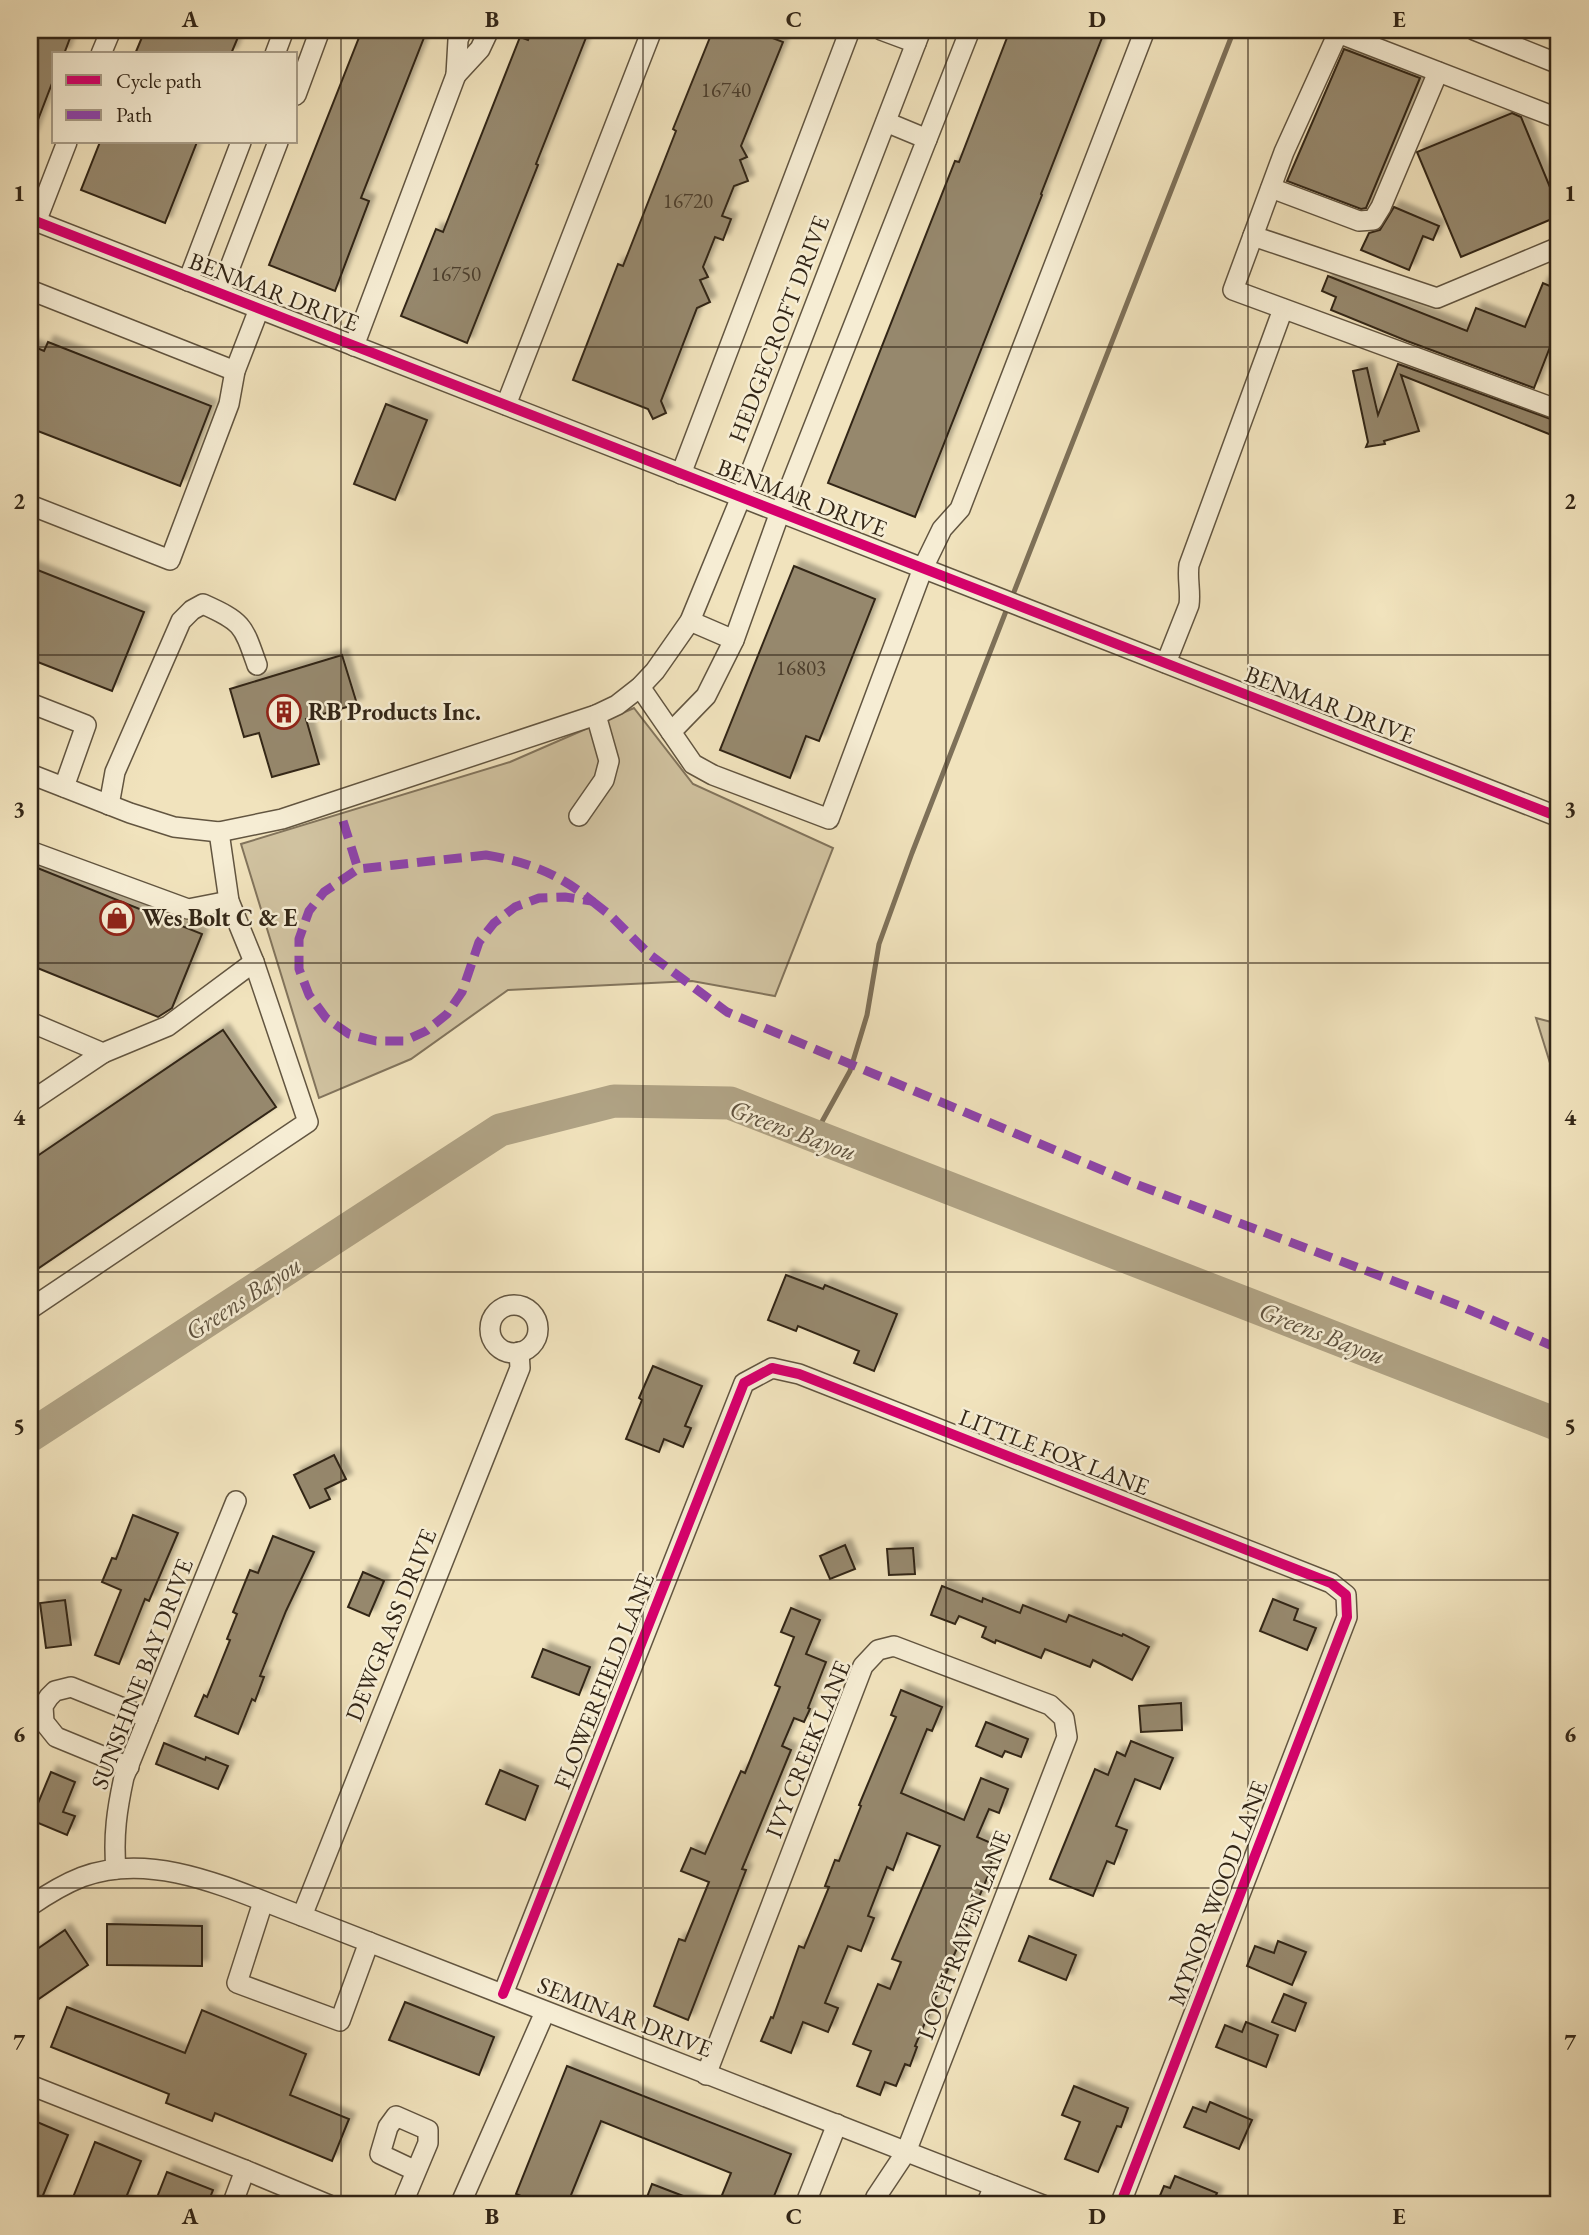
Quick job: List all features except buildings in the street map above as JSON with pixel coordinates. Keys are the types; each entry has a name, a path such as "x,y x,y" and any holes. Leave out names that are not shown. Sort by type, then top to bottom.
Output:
{"street":[{"path":"102,52 111,30"},
{"path":"276,52 284,30"},
{"path":"298,89 320,30"},
{"path":"354,346 456,75 458,40 462,30"},
{"path":"456,75 480,49 489,30"},
{"path":"506,405 652,30"},
{"path":"681,474 850,30"},
{"path":"881,30 918,37"},
{"path":"671,732 706,696 734,640 780,512 970,30"},
{"path":"639,687 693,764 713,775 829,819 923,568 942,529 960,509 1145,30"},
{"path":"1474,30 1559,64"},
{"path":"1559,121 1555,117 1338,33 1284,152 1233,290 1559,410"},
{"name":"HEDGECROFT DRIVE","path":"30,774 174,827 219,832 282,819 596,715 617,705 639,687 673,648 690,621 741,497 918,37"},
{"path":"1271,188 1359,221 1373,220 1381,208 1438,72"},
{"path":"886,122 927,139"},
{"path":"33,220 66,144"},
{"path":"188,281 240,144"},
{"path":"220,293 277,144"},
{"name":"BENMAR DRIVE","path":"33,220 1559,817"},
{"path":"1253,236 1437,298 1559,247"},
{"path":"30,290 235,371"},
{"path":"30,505 170,560 229,404 235,371 259,309"},
{"path":"1166,663 1189,605 1189,565 1283,309"},
{"path":"109,805 115,772 181,621 192,610 203,604 228,615 245,630 257,665"},
{"path":"690,621 734,640"},
{"path":"30,703 86,725 64,787"},
{"path":"579,816 604,780 609,761 596,715"},
{"path":"30,1309 308,1122 254,962 229,901 219,832"},
{"path":"30,851 188,909 229,901"},
{"path":"30,1102 103,1053 168,1026 254,962"},
{"path":"30,1022 103,1053"},
{"name":"DEWGRASS DRIVE","path":"302,1916 520,1368 519,1352"},
{"name":"LITTLE FOX LANE","path":"744,1383 772,1368 799,1374 1332,1583 1346,1595"},
{"name":"FLOWERFIELD LANE","path":"503,1994 744,1383"},
{"name":"SUNSHINE BAY DRIVE","path":"116,1869 115,1824 129,1767 236,1501"},
{"name":"MYNOR WOOD LANE","path":"1120,2205 1347,1617 1346,1595"},
{"name":"IVY CREEK LANE","path":"706,2075 863,1666 878,1650 894,1646 1049,1705 1065,1717 1067,1737"},
{"path":"129,1767 56,1737 44,1722 43,1706 55,1691 71,1687 148,1718"},
{"name":"LOCH RAVEN LANE","path":"873,2205 906,2152 1067,1737"},
{"name":"SEMINAR DRIVE","path":"30,1906 83,1877 116,1869 143,1868 198,1879 302,1916 1043,2205"},
{"path":"263,1902 237,1983 340,2021 369,1942"},
{"path":"460,2205 545,2012"},
{"path":"30,2085 328,2205"},
{"path":"805,2205 836,2123"},
{"path":"232,2205 245,2170"},
{"path":"402,2205 416,2171"},
{"path":"986,2205 994,2186"}],"shaded area":[{"path":"634,708 693,784 833,848 775,996 692,981 508,990 411,1059 319,1098 241,844 510,762"},
{"path":"1536,1018 1559,1024 1559,1092"}],"waterway":[{"path":"1012,597 1234,30"},
{"path":"814,1136 850,1071 867,1015 879,944 1008,606"},
{"name":"Greens Bayou","path":"30,1436 500,1130 614,1101 730,1103 1559,1425"}],"marked path":[{"path":"343,821 358,869"},
{"path":"486,855 542,870 567,883 592,901 565,897 539,898 515,907 494,923 479,942 462,992 447,1014 426,1031 404,1041 376,1041 349,1034 326,1018 309,995 299,969 299,939 309,911 324,892 358,869 486,855"},
{"path":"592,901 649,954 727,1012 1133,1183 1463,1307 1559,1349"}],"cycle path":[{"path":"30,219 1559,817"},
{"path":"503,1994 744,1383 772,1368 799,1374 1331,1583 1346,1595 1347,1617 1120,2205"}],"place":[{"name":"RB Products Inc.","path":"284,712"},
{"name":"Wes Bolt C & E","path":"117,918"}]}
